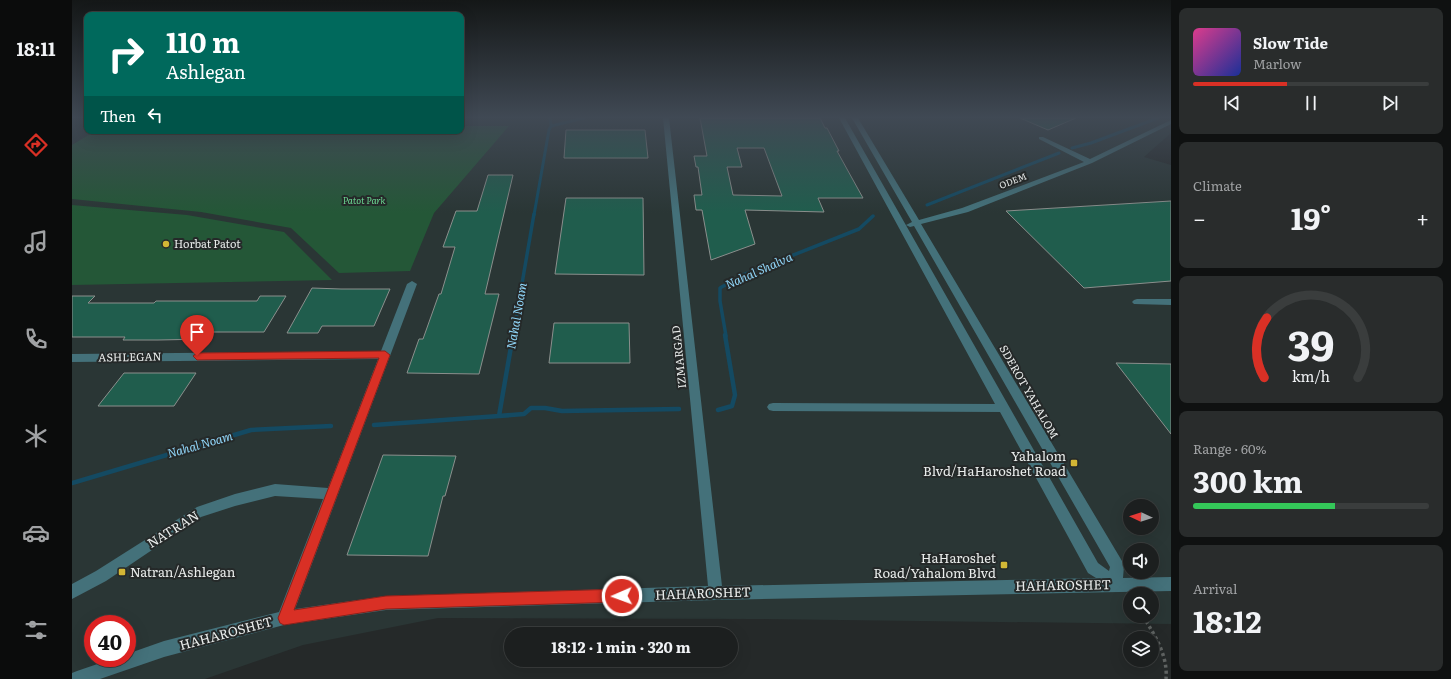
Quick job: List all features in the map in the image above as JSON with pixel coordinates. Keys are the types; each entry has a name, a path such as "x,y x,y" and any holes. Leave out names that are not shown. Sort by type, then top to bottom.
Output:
{"street":[{"name":"IZMARGAD","path":"669,150 716,593"},
{"path":"859,150 1093,568 1115,584"},
{"name":"SDEROT YAHALOM","path":"873,150 1117,566 1115,584"},
{"path":"1065,150 1090,162"},
{"name":"ODEM","path":"902,227 964,210 1090,162 1115,150"},
{"path":"284,618 412,284"},
{"path":"1137,302 1171,302"},
{"name":"ASHLEGAN","path":"72,358 385,355"},
{"path":"773,407 1004,408"},
{"name":"NATRAN","path":"72,592 101,576 197,513 235,500 276,490 332,494"},
{"name":"HAHAROSHET","path":"77,679 164,649 284,618 386,602 716,593 1171,584"}],"path":[{"path":"1147,623 1161,646 1167,671 1166,679"}],"shaded area":[{"path":"72,150 1152,150 1144,157 1171,165 1171,624 758,619 438,618 303,645 205,679 72,679"}],"green space":[{"name":"Patot Park","path":"72,150 489,150 434,213 410,271 339,273 291,228 201,212 72,199"},
{"path":"72,205 187,215 284,232 332,280 72,285"}],"building":[{"path":"565,150 647,150 648,158 564,158"},
{"path":"706,150 737,150 742,167 727,167 733,195 782,196 765,150 838,150 839,151 837,151 863,198 818,198 824,212 745,210 755,244 711,260 702,210 696,210 694,195 702,195 698,167 696,167 694,156 707,156"},
{"path":"488,175 513,175 485,294 499,294 479,374 407,373 419,339 423,339 439,294 441,294 455,247 443,247 456,211 477,211"},
{"path":"566,198 643,198 644,275 555,274"},
{"path":"1171,201 1171,281 1084,288 1006,211"},
{"path":"312,288 390,289 374,326 322,326 318,333 287,333"},
{"path":"72,296 95,296 88,303 154,303 156,301 257,301 260,296 286,296 264,332 213,332 208,339 123,340 125,337 72,337"},
{"path":"554,323 629,323 630,363 549,363"},
{"path":"1116,363 1171,364 1171,434"},
{"path":"124,373 196,373 174,406 98,406"},
{"path":"383,455 456,456 445,496 443,496 428,556 347,555"}],"waterway":[{"name":"Nahal Noam","path":"534,215 546,150"},
{"name":"Nahal Shalva","path":"927,205 1059,153"},
{"name":"Nahal Noam","path":"513,336 534,214"},
{"name":"Nahal Shalva","path":"726,336 720,301 720,288 743,275 859,229 873,216"},
{"name":"Nahal Noam","path":"499,416 513,335"},
{"name":"Nahal Shalva","path":"718,410 732,406 735,395 725,335"},
{"name":"Nahal Shalva","path":"499,416 524,414 531,408 545,408 562,411 679,409"},
{"name":"Nahal Noam","path":"374,425 499,416"},
{"name":"Nahal Noam","path":"72,483 251,430 331,426"}],"place":[{"name":"Horbat Patot","path":"166,244"},
{"name":"Yahalom Blvd/HaHaroshet Road","path":"1074,463"},
{"name":"HaHaroshet Road/Yahalom Blvd","path":"1004,565"},
{"name":"Natran/Ashlegan","path":"122,572"}],"route":[{"path":"197,356 385,355 284,618 386,602 622,596"}]}
